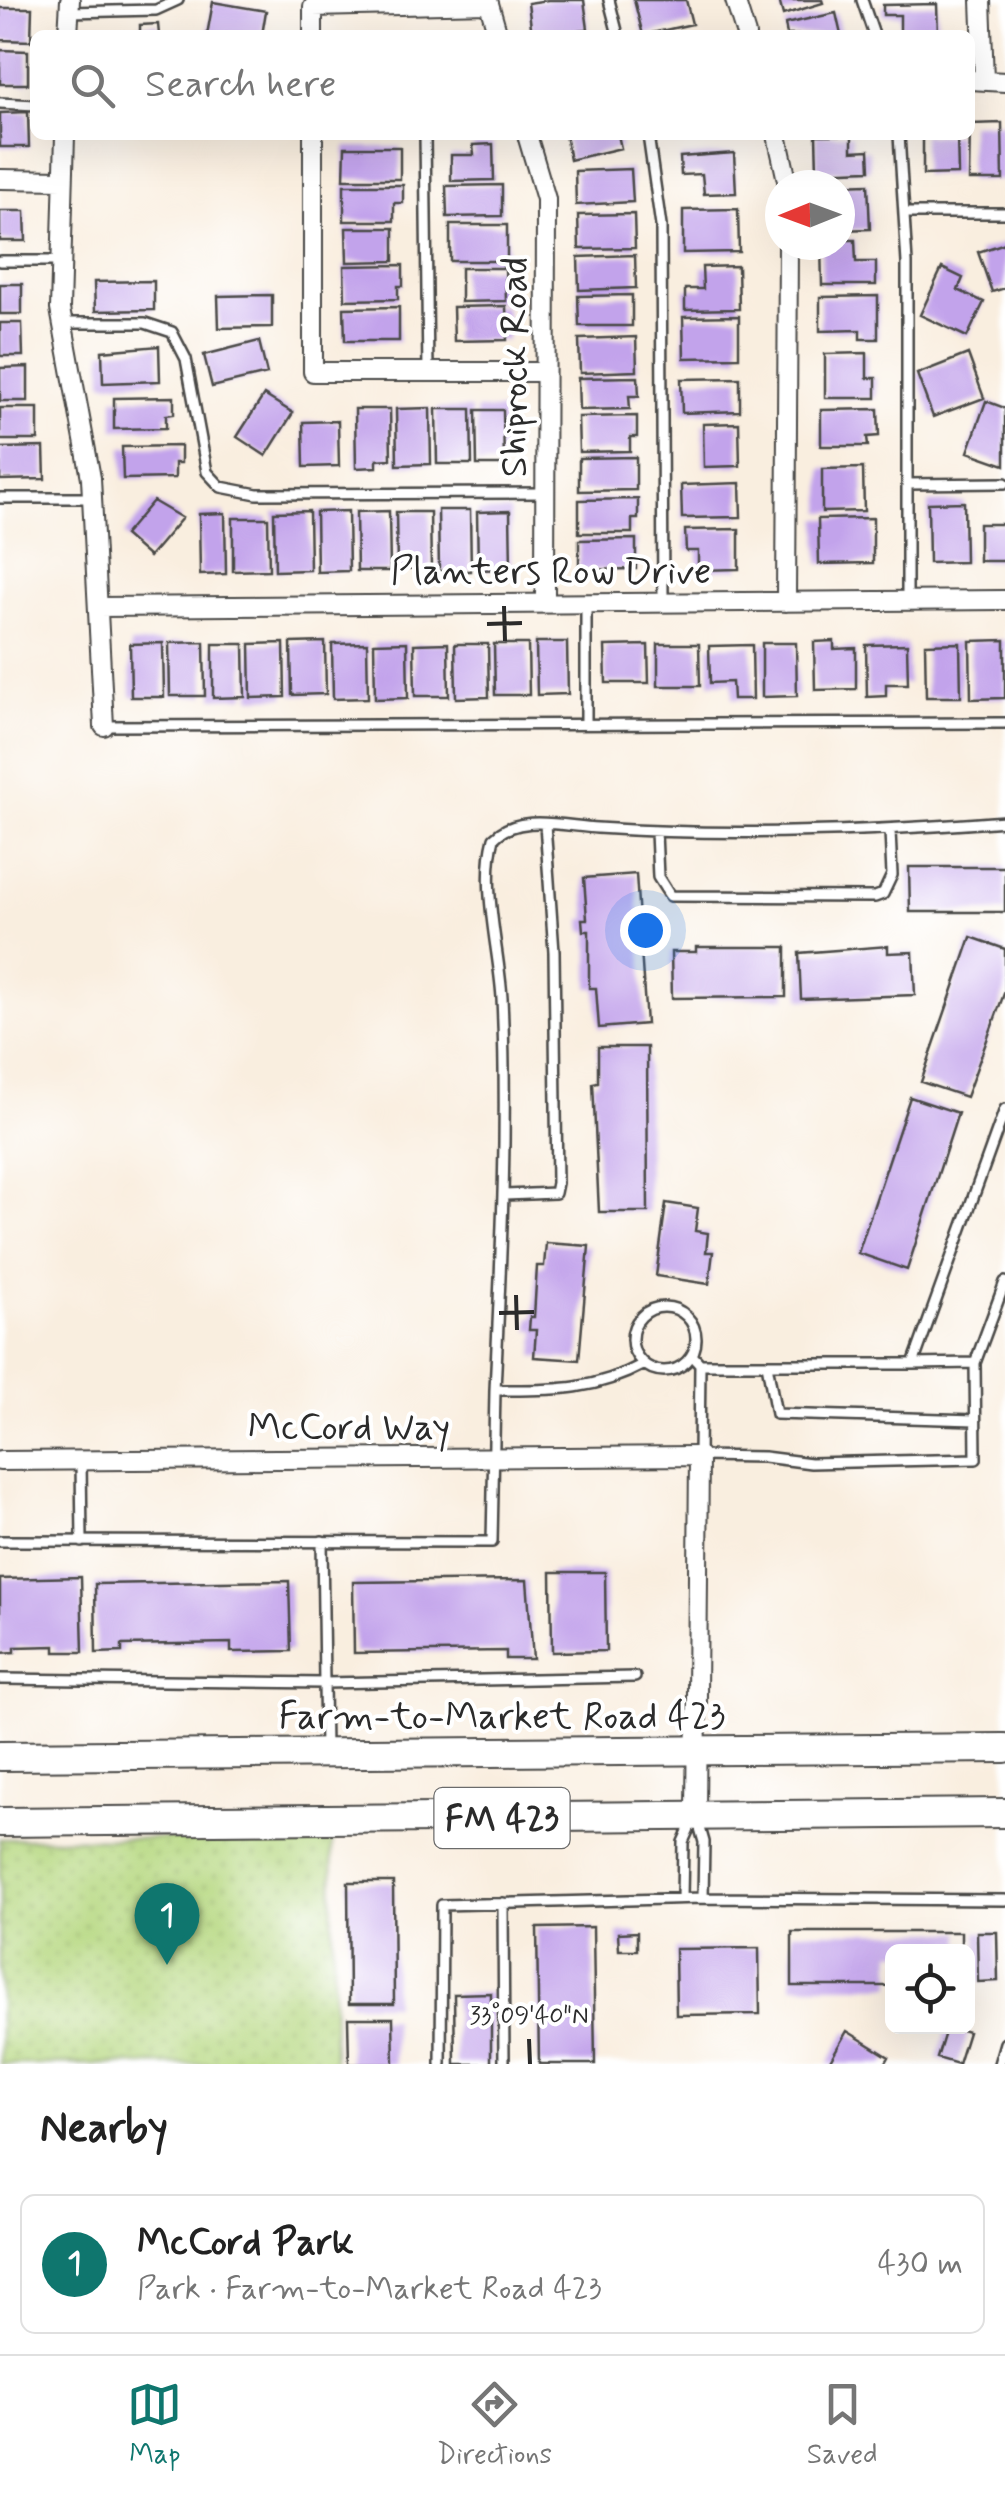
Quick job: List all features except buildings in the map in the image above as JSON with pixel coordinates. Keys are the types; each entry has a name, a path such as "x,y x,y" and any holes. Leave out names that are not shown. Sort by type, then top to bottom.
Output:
{"main road":[{"name":"Farm-to-Market Road 423","path":"0,1756 1005,1748"},
{"name":"FM 423","path":"0,1822 1005,1814"}],"street":[{"path":"734,0 744,30"},
{"path":"981,0 977,80 1005,82"},
{"path":"313,30 313,8 488,1 497,30"},
{"path":"65,140 62,323 92,498 104,726"},
{"path":"313,140 313,372 545,372"},
{"name":"Shiprock Road","path":"528,140 546,199 545,602"},
{"path":"777,140 784,170"},
{"path":"0,178 64,180"},
{"path":"786,602 788,260"},
{"name":"Planters Row Drive","path":"98,607 1005,600"},
{"path":"696,1815 699,1456"},
{"name":"McCord Way","path":"0,1460 699,1456"}],"lane":[{"path":"70,6 156,10 178,0"},
{"path":"609,0 617,30"},
{"path":"862,0 872,30"},
{"path":"0,103 30,105"},
{"path":"425,140 428,372"},
{"path":"649,140 661,226 663,602"},
{"path":"899,140 905,212 907,601"},
{"path":"905,212 1005,214"},
{"path":"0,260 60,260"},
{"path":"62,323 145,323 172,332 186,358 207,472 221,487 258,494 545,493"},
{"path":"907,484 1005,483"},
{"path":"0,498 92,498"},
{"path":"586,602 586,724"},
{"path":"104,726 1005,723"},
{"path":"0,1541 492,1542 505,1195 502,998 490,852 494,838 516,822 656,832 890,830 1005,822"},
{"path":"505,1195 555,1193 557,1184 554,952 544,824"},
{"path":"656,832 658,877 670,896 875,897 883,894 892,875 890,830"},
{"path":"913,1364 1005,1108"},
{"path":"692,1355 700,1364 699,1456 764,1456 811,1464 976,1459 975,1363 1005,1282"},
{"path":"658,1307 676,1308 690,1320 696,1337 692,1355 670,1371 644,1364 633,1350 632,1331 641,1315 658,1307"},
{"path":"700,1364 975,1363"},
{"path":"495,1390 564,1390 610,1383 644,1364"},
{"path":"767,1364 776,1414 976,1420"},
{"path":"81,1460 82,1542"},
{"path":"322,1541 325,1754"},
{"path":"0,1678 324,1683 635,1677"},
{"path":"696,1815 704,1842 703,1898"},
{"path":"682,1898 683,1842 696,1815"},
{"path":"441,2064 442,1905 682,1898 1005,1900"},
{"path":"503,1903 504,2064"},
{"path":"999,2064 1005,2043"}],"green space":[{"path":"332,1838 334,2064 0,2064 0,1839"}],"place":[{"name":"McCord Park","path":"167,1965"}]}
